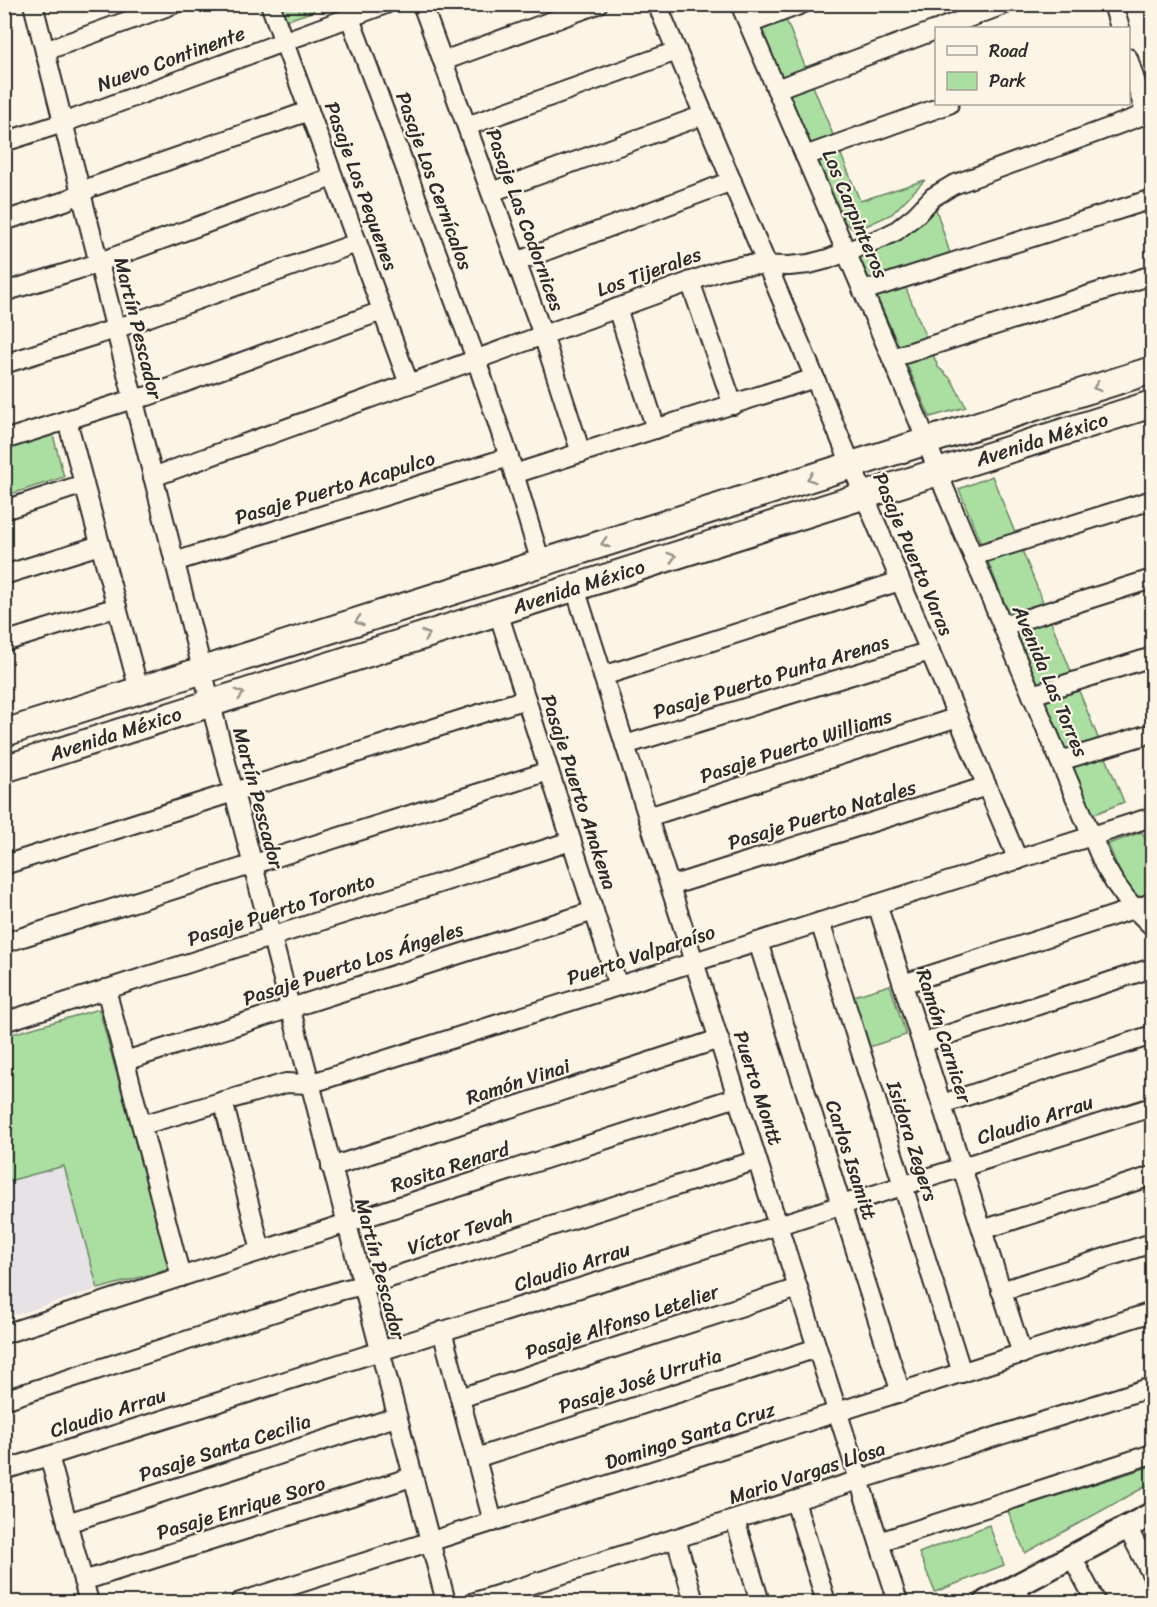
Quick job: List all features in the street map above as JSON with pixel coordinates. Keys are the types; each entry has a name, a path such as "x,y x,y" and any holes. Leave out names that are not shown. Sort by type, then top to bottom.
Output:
{"main road":[{"name":"Avenida México","path":"4,733 1152,370"},
{"name":"Avenida México","path":"4,769 1152,404"}],"street":[{"name":"Martín Pescador","path":"33,4 345,1224 446,1602"},
{"path":"45,51 174,4"},
{"name":"Pasaje Los Pequenes","path":"270,4 409,384"},
{"name":"Nuevo Continente","path":"4,141 63,123 386,4"},
{"name":"Pasaje Las Codornices","path":"422,4 543,335 581,453"},
{"path":"443,61 598,4"},
{"name":"Pasaje Puerto Varas","path":"657,4 1018,860"},
{"name":"Los Carpinteros","path":"740,4 927,441"},
{"path":"749,24 802,4"},
{"path":"944,27 1006,4"},
{"path":"1113,4 1120,27"},
{"name":"Pasaje Los Cernícalos","path":"350,18 476,359"},
{"path":"776,89 935,30"},
{"path":"467,126 677,51"},
{"path":"1130,63 1149,114"},
{"path":"805,156 946,105"},
{"path":"4,221 65,201 103,183 309,111"},
{"name":"Los Tijerales","path":"153,477 733,266 757,264 789,266 828,259 896,231 933,197 953,184 1149,114"},
{"path":"491,192 704,115"},
{"path":"4,292 98,262 333,177"},
{"path":"516,262 732,181"},
{"path":"863,291 1152,199"},
{"path":"4,364 115,329 357,243"},
{"path":"892,358 1152,275"},
{"path":"690,281 732,405"},
{"path":"617,308 656,429"},
{"path":"4,440 154,394 382,311"},
{"path":"476,359 540,563"},
{"name":"Pasaje Puerto Acapulco","path":"174,562 511,466 581,453 815,378"},
{"path":"68,420 139,690"},
{"name":"Avenida Las Torres","path":"927,441 973,556 1092,836 1115,885 1134,909 1152,926"},
{"path":"4,510 84,484"},
{"path":"973,556 1152,500"},
{"path":"4,575 100,545"},
{"path":"1003,626 1152,579"},
{"path":"603,676 900,581"},
{"name":"Puerto Montt","path":"575,588 898,1602"},
{"path":"4,642 117,607"},
{"name":"Pasaje Puerto Anakena","path":"498,612 618,986"},
{"name":"Pasaje Puerto Punta Arenas","path":"625,745 930,651"},
{"path":"1032,695 1152,657"},
{"path":"4,865 526,699"},
{"name":"Pasaje Puerto Williams","path":"648,817 958,717"},
{"path":"1060,761 1152,733"},
{"path":"4,943 549,771"},
{"name":"Pasaje Puerto Natales","path":"670,886 987,786"},
{"name":"Puerto Valparaíso","path":"142,1125 286,1083 309,1084 1152,817"},
{"name":"Pasaje Puerto Toronto","path":"4,1022 571,841"},
{"path":"903,984 1152,903"},
{"name":"Ramón Carnicer","path":"878,904 1022,1354"},
{"name":"Pasaje Puerto Los Ángeles","path":"125,1061 594,911"},
{"name":"Isidora Zegers","path":"820,922 962,1373"},
{"name":"Carlos Isamitt","path":"758,942 901,1392"},
{"path":"922,1043 1152,968"},
{"path":"106,989 181,1277"},
{"path":"942,1104 1152,1035"},
{"name":"Ramón Vinai","path":"331,1167 719,1040"},
{"name":"Rosita Renard","path":"4,1334 737,1096"},
{"path":"224,1101 261,1251"},
{"name":"Claudio Arrau","path":"4,1470 1152,1107"},
{"name":"Víctor Tevah","path":"4,1400 342,1290 377,1282 757,1160"},
{"path":"982,1230 1152,1176"},
{"path":"1001,1291 1152,1243"},
{"name":"Pasaje Alfonso Letelier","path":"460,1398 798,1288"},
{"name":"Domingo Santa Cruz","path":"240,1602 1152,1312"},
{"path":"442,1331 493,1522"},
{"name":"Pasaje José Urrutia","path":"476,1458 817,1348"},
{"name":"Mario Vargas Llosa","path":"475,1602 1152,1387"},
{"name":"Pasaje Santa Cecilia","path":"67,1523 396,1417"},
{"path":"879,1542 1152,1454"},
{"path":"49,1456 88,1602"},
{"name":"Pasaje Enrique Soro","path":"83,1581 412,1478"},
{"path":"795,1500 826,1602"},
{"path":"986,1602 1019,1595 1072,1557 1152,1514"},
{"path":"735,1520 760,1602"},
{"path":"1127,1527 1152,1575"},
{"path":"676,1538 691,1602"},
{"path":"1072,1557 1096,1602"}],"shaded area":[{"path":"64,1166 98,1289 5,1318 5,1182"}],"green space":[{"path":"276,5 312,5 314,11 282,22"},
{"path":"748,5 780,5 860,201 925,180 892,214 855,231 838,216"},
{"path":"936,209 952,260 901,276 938,367 951,379 966,407 930,417 860,258 864,251 920,222"},
{"path":"52,431 64,477 5,496 4,447"},
{"path":"992,476 1124,802 1090,816 959,489"},
{"path":"1142,832 1152,852 1152,894 1139,898 1124,880 1108,844"},
{"path":"890,985 906,1035 860,1050 844,999"},
{"path":"99,1009 170,1269 98,1289 64,1166 5,1182 5,1036"},
{"path":"1152,1466 1152,1483 1025,1553 1008,1511"},
{"path":"989,1525 1004,1565 935,1592 919,1553"}]}
